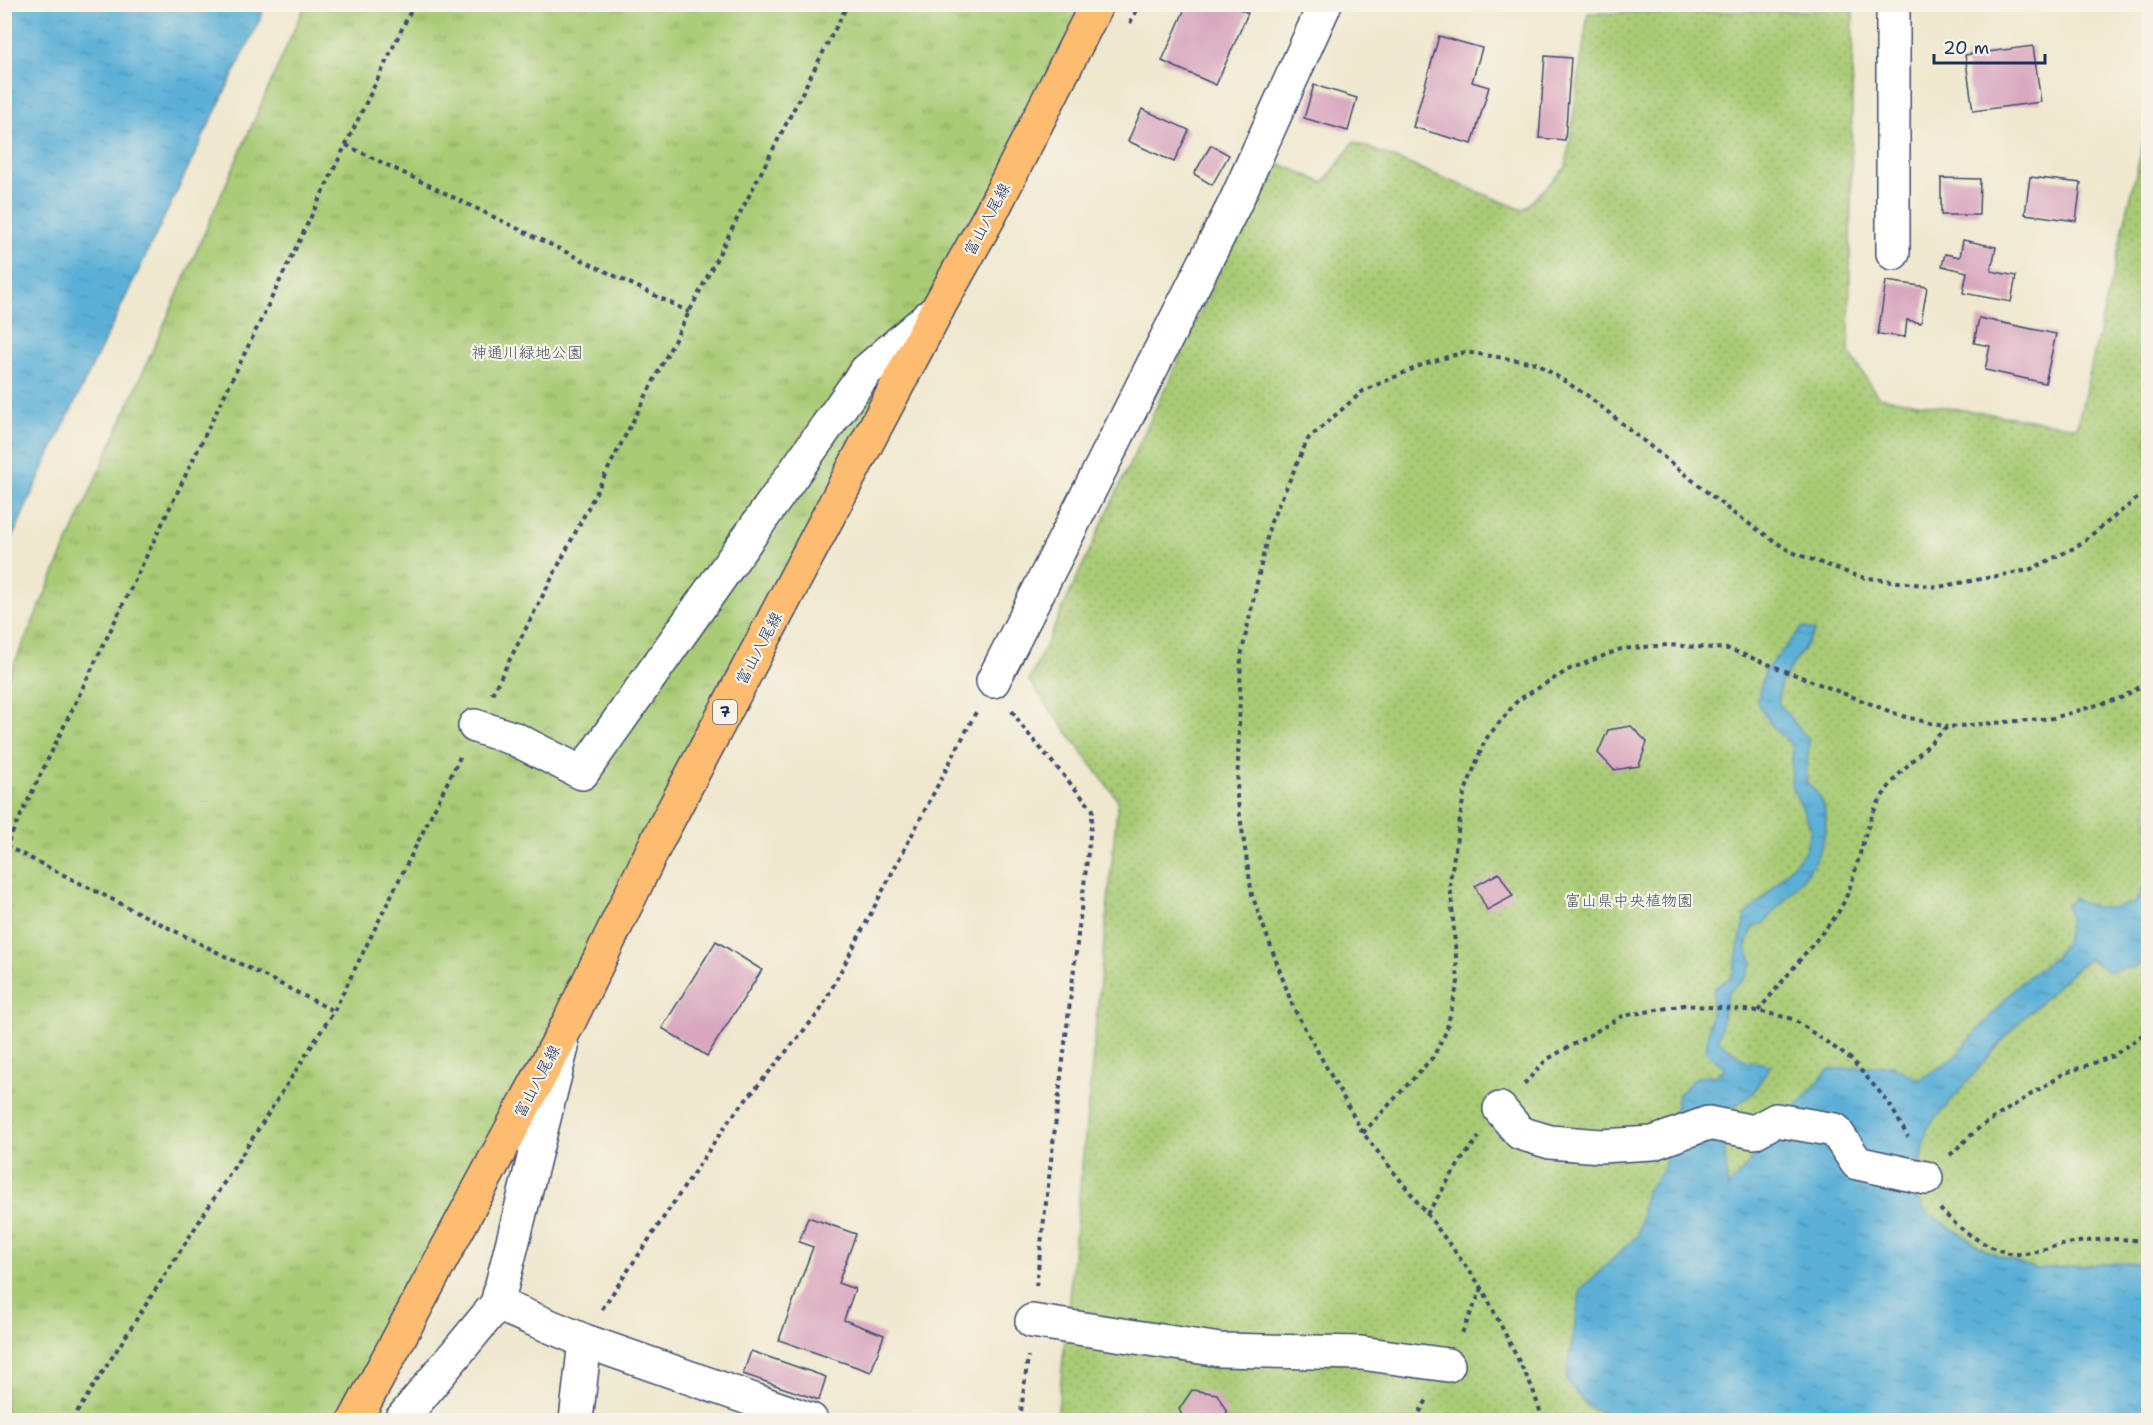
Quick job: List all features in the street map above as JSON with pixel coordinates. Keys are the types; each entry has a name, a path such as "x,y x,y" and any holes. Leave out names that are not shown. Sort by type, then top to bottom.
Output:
{"main road":[{"name":"富山八尾線","path":"355,1420 569,1022 657,841 938,308 989,217 1097,4"}],"street":[{"path":"993,681 1234,203 1325,4"},
{"path":"1893,4 1893,253"},
{"path":"475,726 515,738 582,773 866,371 938,308"},
{"path":"401,1420 497,1304 569,1022"},
{"path":"1500,1109 1520,1133 1550,1142 1600,1146 1653,1143 1708,1123 1754,1132 1776,1120 1835,1130 1857,1163 1926,1178"},
{"path":"497,1304 585,1341 811,1420"},
{"path":"1032,1321 1220,1350 1361,1353 1448,1365"},
{"path":"576,1420 585,1341"}],"path":[{"path":"334,1011 5,848 414,4"},
{"path":"346,145 689,312"},
{"path":"1543,1420 1532,1387 1482,1288 1363,1133 1293,1007 1252,896 1237,796 1241,656 1270,524 1308,439 1363,391 1424,364 1465,352 1536,363 1588,396 1732,513 1791,552 1860,577 1938,587 2029,570 2076,547 2148,490"},
{"path":"1363,1133 1433,1057 1446,1032 1458,982 1450,882 1464,794 1485,740 1518,700 1570,669 1621,649 1667,645 1729,649 1902,716 1947,727 2053,718 2121,698 2148,682"},
{"path":"585,1341 596,1318 730,1119 820,1011 993,681 1025,730 1093,810 1020,1420"},
{"path":"1758,1011 1846,901 1876,807 1894,780 1947,727"},
{"path":"1926,1178 1980,1127 2063,1074 2113,1056 2148,1031"}],"green space":[{"name":"神通川緑地公園","path":"305,5 1097,5 355,1420 5,1420 5,685"},
{"name":"富山県中央植物園","path":"1853,10 1849,352 1878,397 2077,427 2148,122 2148,1420 1057,1420 1118,800 1029,681 1271,160 1324,183 1354,142 1523,210 1566,167 1588,13"}],"water":[{"path":"5,4 264,5 262,15 47,460 5,554"},
{"path":"1803,627 1815,631 1781,683 1778,703 1809,740 1806,781 1823,803 1826,821 1824,838 1819,854 1800,883 1765,923 1753,927 1746,948 1753,962 1745,978 1728,993 1718,1040 1744,1060 1771,1065 1752,1094 1722,1116 1728,1188 1828,1070 1891,1065 1919,1080 1952,1060 2019,984 2054,958 2065,943 2070,915 2066,907 2074,898 2089,906 2104,908 2135,903 2148,881 2148,959 2136,967 2108,972 2088,958 2016,1025 1927,1129 1916,1197 1925,1211 1987,1251 2035,1269 2119,1263 2148,1264 2148,1420 1623,1420 1588,1407 1566,1380 1581,1289 1638,1235 1646,1191 1664,1169 1678,1095 1696,1077 1715,1076 1725,1068 1706,1052 1714,988 1732,977 1746,914 1760,902 1805,851 1811,829 1791,786 1793,746 1774,728 1757,703 1765,671"}],"building":[{"path":"1187,4 1229,4 1248,13 1216,85 1162,61"},
{"path":"1439,36 1482,48 1472,82 1489,87 1472,144 1413,127"},
{"path":"2033,46 2041,102 1973,111 1965,55"},
{"path":"1545,56 1571,58 1565,140 1539,138"},
{"path":"1314,85 1357,98 1348,131 1304,118"},
{"path":"1142,109 1189,130 1174,162 1128,141"},
{"path":"1211,145 1229,155 1212,185 1194,174"},
{"path":"2030,177 2081,183 2076,221 2025,214"},
{"path":"1941,178 1980,179 1979,215 1941,215"},
{"path":"1963,240 1996,247 1991,271 2016,276 2011,302 1963,293 1967,272 1942,266 1945,254 1960,257"},
{"path":"1886,281 1927,287 1921,323 1907,320 1905,337 1878,334"},
{"path":"1979,318 2056,334 2045,383 1985,370 1990,346 1974,343"},
{"path":"1631,726 1647,742 1639,766 1614,770 1598,753 1608,730"},
{"path":"1499,873 1513,896 1487,910 1475,886"},
{"path":"716,941 762,970 707,1056 662,1028"},
{"path":"808,1217 856,1234 838,1283 855,1289 844,1320 884,1335 871,1372 779,1340 813,1247 799,1242"},
{"path":"751,1351 826,1377 819,1400 743,1374"},
{"path":"1192,1390 1217,1394 1227,1412 1223,1420 1184,1420 1179,1409"}]}
